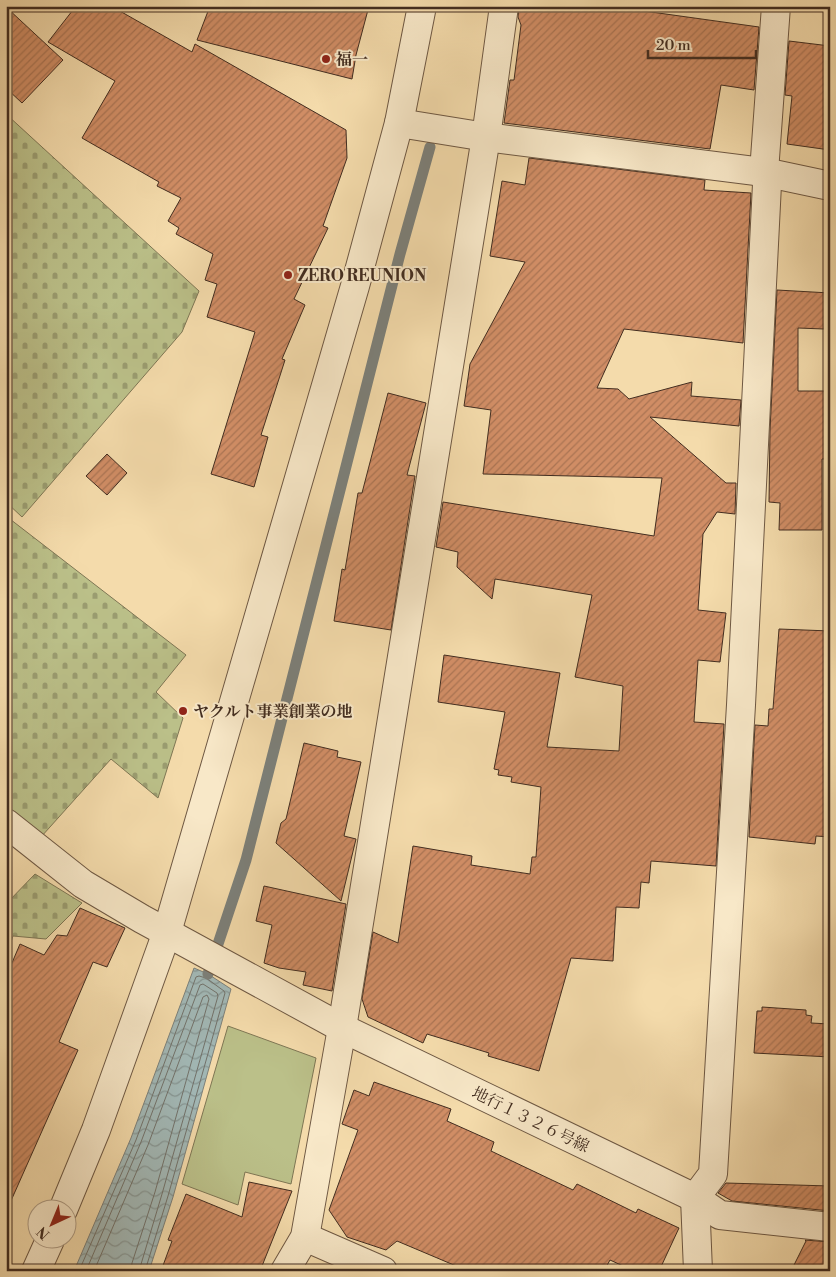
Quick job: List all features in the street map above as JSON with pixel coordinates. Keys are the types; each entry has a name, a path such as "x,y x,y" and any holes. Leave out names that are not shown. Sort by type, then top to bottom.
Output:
{"street":[{"path":"67,1200 96,1130 167,932 355,286 398,123 422,6"},
{"path":"285,1271 305,1237 342,1028 486,137 504,6"},
{"path":"698,1271 695,1198 713,1174 742,705 767,184 764,172 776,6"},
{"path":"398,123 486,137 764,172 830,186"},
{"path":"6,823 83,884 167,932"},
{"name":"地行１３２６号線","path":"167,932 342,1028 695,1198 720,1215 830,1227"},
{"path":"305,1237 383,1271"},
{"path":"36,1271 45,1250"}],"green space":[{"path":"6,114 199,291 182,332 22,517 6,502"},
{"path":"6,516 186,655 156,692 183,718 158,798 111,759 41,837 6,808"},
{"path":"35,874 82,903 46,939 13,936 6,956 6,904"},
{"path":"228,1026 316,1058 291,1184 245,1172 238,1205 182,1184"}],"water":[{"path":"194,968 208,974 231,989 173,1197 149,1271 74,1271 131,1138"}],"building":[{"path":"76,6 111,6 192,52 195,44 346,130 347,158 323,226 328,228 294,299 305,305 282,359 285,360 261,435 268,437 254,487 211,474 255,332 207,317 217,284 205,280 213,254 176,234 179,228 168,221 181,198 157,186 159,182 82,138 115,81 48,42"},
{"path":"210,6 369,6 356,55 352,79 197,40"},
{"path":"519,6 608,6 759,27 754,90 721,85 710,149 504,123 510,80 514,80 521,25 518,17"},
{"path":"6,7 63,60 22,103 6,88"},
{"path":"789,41 830,46 830,150 787,144 792,96 785,95"},
{"path":"529,158 705,180 704,190 751,193 743,343 624,329 597,388 618,389 629,399 692,382 691,396 741,400 739,426 650,417 726,483 736,483 735,514 717,512 703,534 698,610 726,613 720,662 698,660 694,722 724,724 716,866 651,861 649,883 641,882 639,908 616,907 613,961 571,958 539,1071 488,1056 489,1053 427,1034 423,1043 368,1017 362,999 373,932 398,943 413,846 472,856 471,865 530,874 532,857 536,857 541,787 511,782 512,777 498,775 499,770 494,769 505,712 438,702 444,655 560,673 547,747 619,751 623,686 575,677 592,595 495,579 492,599 457,567 458,552 436,547 443,502 654,536 662,478 483,474 491,410 464,406 470,364 525,262 490,256 502,181 525,185"},
{"path":"777,290 830,293 830,320 825,320 824,329 798,328 798,391 830,391 830,459 822,459 822,530 779,530 780,503 769,502 770,430"},
{"path":"388,393 426,403 407,475 415,476 391,630 334,621 342,569 345,570 358,493 362,493"},
{"path":"107,454 127,473 107,495 86,476"},
{"path":"779,629 830,631 830,837 816,836 815,844 749,837 755,725 768,726 769,709 773,709"},
{"path":"304,743 338,751 337,757 361,762 344,836 356,839 341,901 276,843 281,823 286,819"},
{"path":"264,886 346,904 332,991 303,985 306,972 279,968 264,963 272,925 256,921"},
{"path":"80,908 125,928 107,967 93,962 59,1042 78,1050 6,1212 6,977 20,944 44,955 57,935 67,936"},
{"path":"762,1007 806,1010 806,1015 812,1016 811,1023 830,1024 830,1057 754,1053 757,1011 762,1011"},
{"path":"374,1082 451,1109 447,1121 494,1142 491,1151 573,1190 577,1184 636,1213 638,1209 679,1228 659,1271 634,1271 610,1260 604,1271 468,1271 397,1241 386,1250 347,1237 329,1210 358,1130 342,1124 354,1090 369,1096"},
{"path":"249,1182 292,1191 260,1271 161,1271 172,1241 168,1240 186,1194 242,1217"},
{"path":"726,1183 830,1186 830,1211 732,1201 718,1193"},
{"path":"805,1240 830,1242 830,1271 791,1271"}],"waterway":[{"path":"208,974 246,860 400,254 430,147"}],"place":[{"name":"福一","path":"326,59"},
{"name":"ZERO REUNION","path":"288,275"},
{"name":"ヤクルト事業創業の地","path":"183,711"}]}
